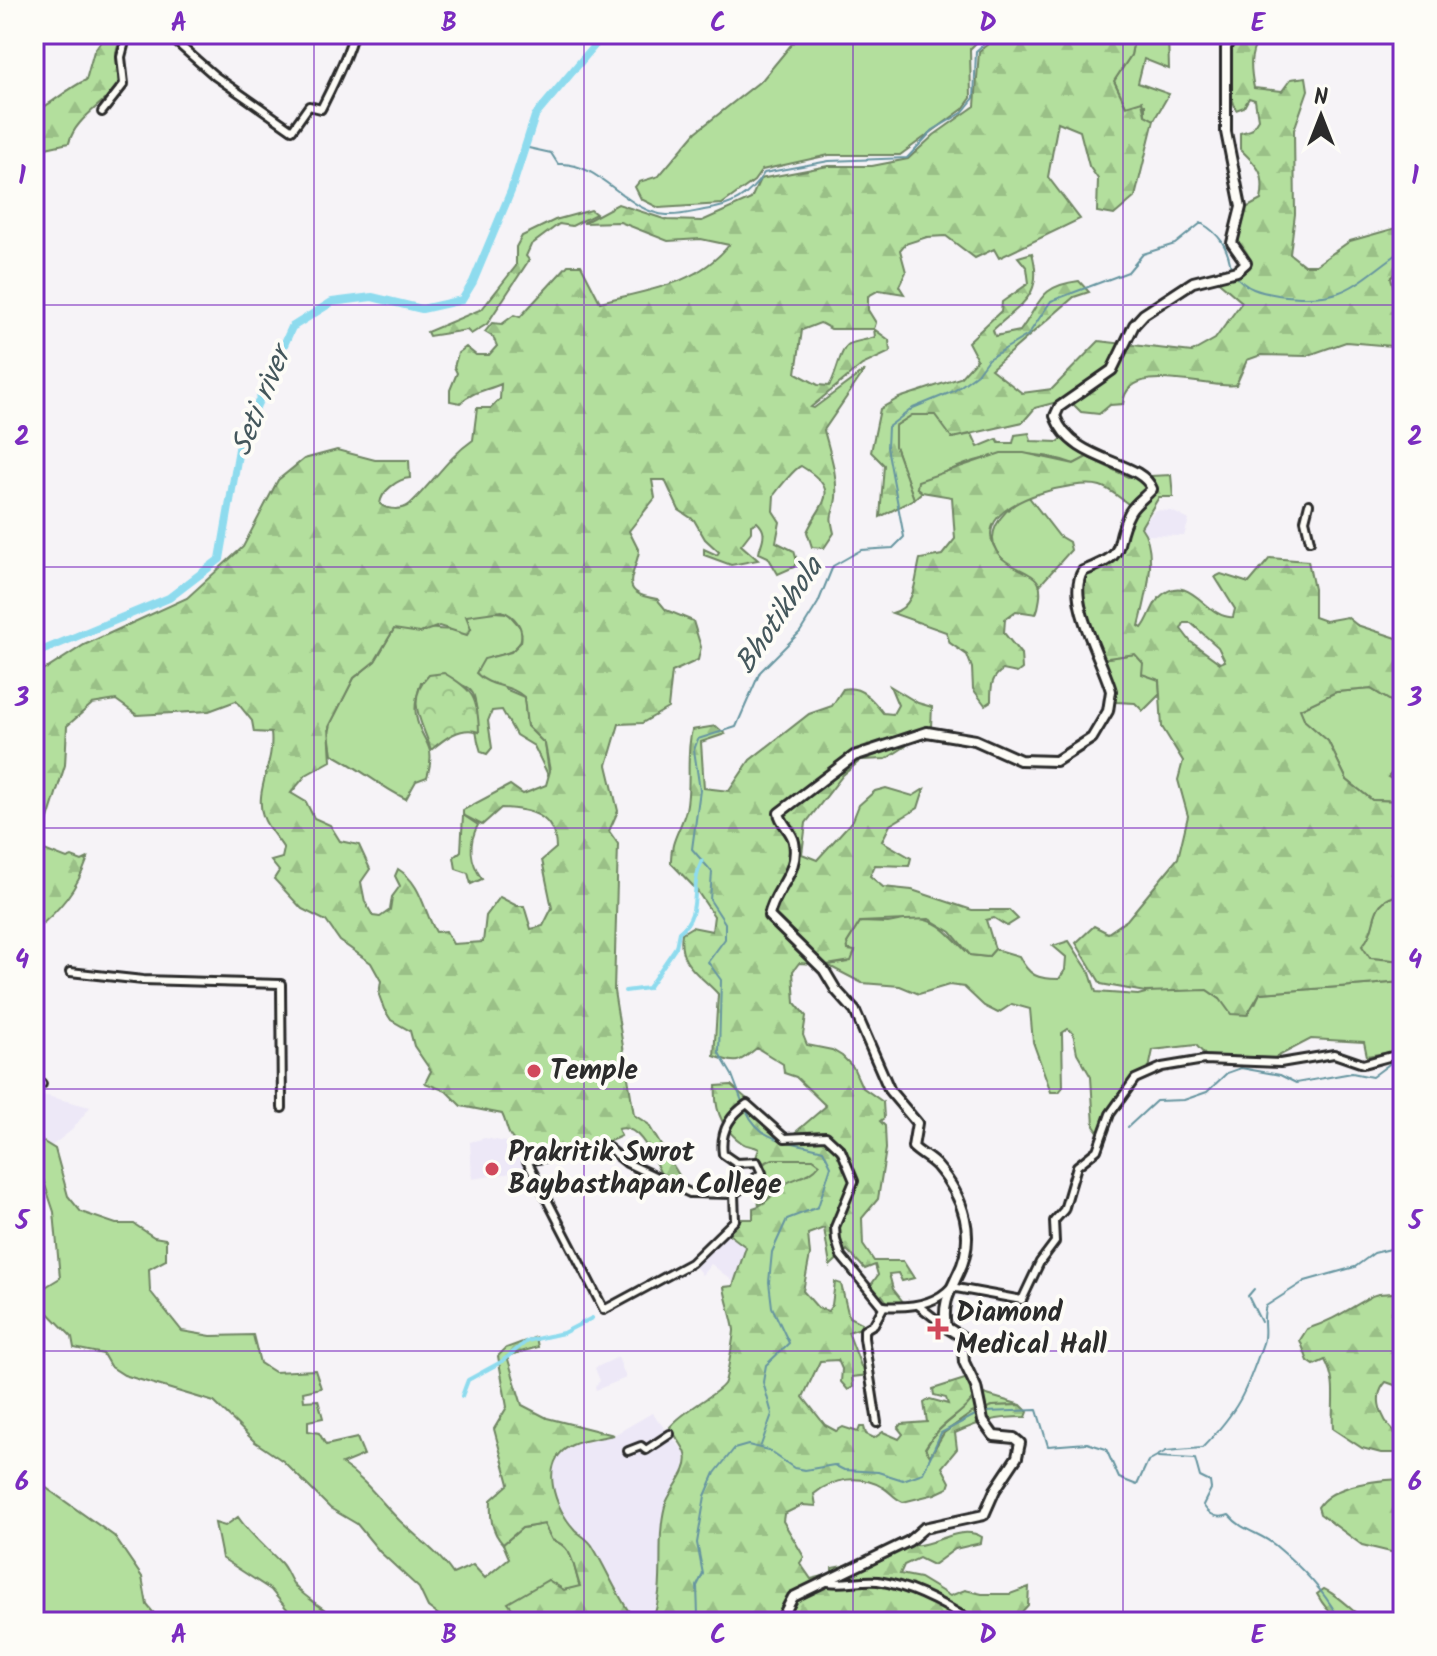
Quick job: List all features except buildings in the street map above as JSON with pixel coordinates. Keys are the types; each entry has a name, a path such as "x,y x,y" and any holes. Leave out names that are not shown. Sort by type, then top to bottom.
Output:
{"main road":[{"path":"780,1622 793,1597 909,1541 924,1528 984,1515 995,1490 1017,1457 1020,1443 1014,1438 992,1435 983,1421 976,1387 964,1362 962,1337 946,1327 945,1308 969,1245 963,1213 938,1168 913,1147 917,1123 887,1086 855,1011 824,970 769,916 790,875 795,855 792,836 779,813 854,756 918,734 933,731 954,739 975,740 1013,758 1041,762 1065,757 1092,738 1112,698 1080,601 1078,582 1083,571 1109,561 1122,540 1131,509 1152,489 1141,476 1091,456 1063,430 1055,416 1059,407 1116,364 1139,318 1193,282 1237,271 1246,262 1232,243 1241,207 1226,132 1226,48 1231,34"}],"street":[{"path":"102,112 124,84 121,57 127,34"},
{"path":"167,34 215,76 292,130 309,106 321,109 337,79 341,60 351,47 353,34"},
{"path":"1309,504 1305,520 1310,541"},
{"path":"70,972 131,979 281,984 282,1108"},
{"path":"884,1306 915,1305 935,1300 951,1287 1022,1300 1040,1262 1055,1242 1054,1221 1064,1210 1077,1166 1097,1150 1110,1114 1121,1103 1129,1086 1145,1073 1204,1060 1289,1062 1334,1054 1363,1064 1403,1053"},
{"path":"34,1075 42,1084"},
{"path":"734,1194 735,1220 695,1261 604,1310 527,1161 606,1146 627,1163 690,1193 734,1194 762,1173 757,1162 736,1163 723,1154 721,1141 727,1123 744,1106 785,1138 826,1136 841,1150 854,1181 835,1227 838,1248 846,1262 884,1306"},
{"path":"915,1305 946,1327"},
{"path":"877,1423 864,1330 874,1324 884,1306"},
{"path":"628,1451 641,1446 646,1450 670,1434"},
{"path":"824,1581 847,1585 877,1581 953,1609 972,1622"}],"shaded area":[{"path":"1155,510 1172,511 1189,520 1184,536 1147,535 1140,528"},
{"path":"34,1093 90,1107 72,1130 50,1147 34,1136"},
{"path":"485,1138 521,1145 526,1171 472,1179 470,1142"},
{"path":"726,1232 746,1247 734,1282 711,1264 702,1275 695,1266"},
{"path":"618,1357 626,1378 596,1390 595,1386 600,1381 595,1368"},
{"path":"652,1413 686,1454 684,1469 668,1497 660,1601 652,1622 636,1622 614,1592 591,1543 575,1531 558,1505 551,1479 557,1457 571,1446 614,1435"}],"green space":[{"path":"106,34 122,34 116,52 119,88 108,102 104,100 83,119 69,143 46,148 34,160 34,112 86,80 94,51"},
{"path":"800,34 985,34 970,49 971,98 963,109 900,155 829,155 762,170 754,181 722,204 659,208 641,199 635,187 639,182 659,176 696,132 763,79"},
{"path":"1001,34 1135,34 1131,55 1114,81 1126,106 1142,101 1145,115 1154,120 1135,197 1114,215 1097,212 1098,179 1089,166 1080,131 1058,122 1048,177 1080,219 999,258 994,249 975,258 946,236 927,237 905,244 900,250 906,272 899,286 904,294 879,290 868,296 868,310 876,323 874,329 889,340 890,352 862,365 811,407 814,408 865,370 824,430 836,489 831,517 834,533 824,548 812,547 807,532 825,498 825,490 814,475 801,466 774,495 773,511 780,522 776,542 794,551 797,561 794,567 778,574 768,557 759,553 763,533 757,522 751,525 751,532 741,545 758,560 731,565 704,555 704,549 717,555 719,552 705,539 694,520 679,510 665,480 652,480 655,498 629,531 639,551 632,588 644,596 657,599 666,610 693,621 701,647 698,660 672,672 668,708 642,723 619,724 607,765 618,811 609,831 618,844 614,991 634,1115 648,1124 685,1185 663,1178 646,1145 626,1128 618,1129 621,1136 610,1141 535,1154 518,1146 508,1132 502,1114 461,1106 446,1091 425,1083 431,1071 414,1046 410,1031 391,1020 384,1009 379,995 381,981 371,963 340,941 326,921 302,909 274,879 279,871 271,861 282,858 284,849 267,825 261,806 271,733 254,732 252,721 236,701 209,711 137,715 116,700 92,704 67,726 65,765 39,848 67,859 72,857 82,861 88,858 67,898 34,931 34,671 48,668 84,645 187,598 243,547 278,480 304,459 337,450 375,460 409,460 410,478 390,487 380,504 395,509 410,504 473,440 477,408 491,408 500,399 501,384 460,403 450,401 458,353 466,347 476,355 489,355 497,346 493,337 485,332 492,323 502,324 514,315 520,317 568,265 581,265 600,302 687,277 702,269 729,245 701,239 668,241 620,222 583,223 618,204 667,220 702,221 751,199 760,179 828,166 872,166 908,159 934,135 975,106 979,51","holes":["820,323 831,329 874,329 875,337 846,347 829,386 818,385 796,373 802,330","502,611 518,623 521,642 511,652 484,659 476,673 524,697 527,726 545,744 550,771 546,785 523,794 510,785 463,810 463,815 482,825 501,808 531,812 546,821 555,837 556,848 542,860 552,908 543,926 531,929 524,906 517,906 500,897 486,916 483,942 453,944 446,931 436,932 417,890 398,869 395,876 400,886 392,897 390,910 380,917 373,916 365,902 361,882 370,869 359,845 340,841 330,825 314,818 306,802 291,793 306,775 331,761 329,727 354,678 375,661 394,629 420,633 439,626 467,635 471,629 466,616"]},
{"path":"1135,34 1168,34 1169,69 1144,59 1138,83 1169,94 1154,120 1145,115 1145,105 1126,106 1114,81 1131,55"},
{"path":"1233,34 1267,34 1253,51 1254,88 1282,91 1291,79 1306,77 1308,90 1294,130 1295,214 1290,254 1304,265 1316,265 1350,241 1403,226 1403,266 1391,278 1395,291 1403,300 1403,347 1346,342 1306,356 1261,355 1247,360 1236,385 1153,379 1138,382 1128,390 1123,404 1110,405 1099,414 1081,412 1068,399 1035,408 1023,422 952,438 935,415 912,415 895,426 895,446 914,499 880,517 884,465 871,452 880,409 899,398 960,378 977,359 968,342 1001,311 1002,302 1029,283 1027,268 1018,257 1032,253 1035,267 1033,289 1021,305 993,330 995,336 1020,331 1042,297 1055,287 1079,281 1089,292 1074,297 991,369 1022,393 1052,389 1099,341 1192,352 1215,339 1242,302 1213,277 1250,262 1236,246 1244,209 1261,200 1262,191 1260,172 1240,149 1240,133 1251,130 1258,119 1255,100 1249,98 1244,107 1236,110 1233,101 1227,62"},
{"path":"591,210 596,214 572,226 559,224 531,245 526,256 529,260 487,324 471,334 467,330 429,336 427,332 482,309 516,266 516,247 522,236 555,220"},
{"path":"948,408 952,438 972,434 978,447 997,439 999,443 1013,443 1015,435 1029,433 1031,441 1058,442 1063,438 1087,457 1074,464 1033,455 993,456 936,477 917,488 922,492 914,499 895,446 895,426 912,415 935,415"},
{"path":"1001,453 1024,453 1074,464 1087,457 1128,477 1171,475 1173,497 1159,497 1141,527 1150,561 1139,626 1142,628 1145,624 1161,596 1181,589 1224,616 1233,617 1235,609 1215,577 1221,574 1249,583 1270,558 1308,561 1314,589 1314,617 1325,621 1347,617 1357,625 1403,640 1403,702 1399,706 1371,689 1336,692 1300,709 1305,721 1328,741 1347,780 1372,800 1403,801 1403,894 1391,897 1378,908 1368,938 1362,946 1370,958 1403,961 1403,982 1260,993 1247,1015 1231,1014 1220,999 1207,990 1145,992 1101,984 1076,943 1094,926 1108,933 1127,920 1178,858 1188,816 1178,780 1183,761 1162,727 1159,680 1142,674 1143,663 1135,654 1101,659 1080,588 1084,575 1108,567 1126,540 1131,506 1110,490 1091,484 1043,492 1012,506 999,516 992,527 992,541 1004,560 1037,580 1040,595 1036,614 1016,611 1005,619 1004,633 1021,654 1022,669 1017,673 1003,670 999,673 992,683 991,701 985,705 973,689 972,668 967,655 950,643 946,632 892,613 900,610 910,599 920,559 942,555 955,539 952,497 922,492 917,488 918,481","holes":["1184,623 1191,623 1218,647 1225,661 1220,663 1191,642 1181,629"]},
{"path":"1028,496 1059,536 1069,542 1071,550 1040,585 1008,564 994,545 993,535 1001,517"},
{"path":"479,611 508,613 521,628 518,646 491,657 505,689 524,697 527,726 545,744 550,779 534,746 516,735 502,710 492,711 488,721 492,748 487,754 481,752 475,698 471,690 446,682 421,682 416,711 429,749 430,765 427,777 416,781 406,799 332,754 329,733 332,720 354,678 375,661 394,629 471,629 466,616"},
{"path":"1135,654 1159,680 1160,694 1143,711 1135,703 1116,702 1113,683 1101,659"},
{"path":"444,673 462,684 472,696 479,732 459,732 431,750 418,712 418,693 429,675"},
{"path":"890,686 918,703 932,707 931,727 908,732 906,746 886,759 861,760 843,775 806,823 802,854 817,860 853,820 859,805 875,791 886,788 913,796 924,789 918,808 890,825 882,841 911,858 909,866 875,865 870,876 883,887 912,890 972,910 1009,910 1018,919 1007,926 994,918 986,920 995,949 988,957 970,955 951,932 929,919 860,922 847,943 848,950 855,951 851,961 827,965 799,963 793,971 795,1003 806,1016 803,1035 807,1045 832,1050 842,1056 853,1067 862,1087 883,1102 884,1118 880,1121 885,1126 886,1149 878,1199 862,1218 863,1245 874,1261 903,1261 914,1278 902,1281 898,1273 889,1274 893,1289 904,1303 889,1305 882,1295 878,1299 869,1288 878,1275 875,1265 865,1269 847,1250 830,1266 824,1228 808,1234 810,1255 803,1291 818,1308 828,1311 832,1305 835,1282 841,1284 849,1317 867,1326 848,1332 861,1366 868,1367 869,1375 852,1377 853,1387 848,1390 841,1382 842,1369 838,1360 820,1361 803,1397 825,1425 836,1431 843,1427 858,1432 860,1427 864,1427 866,1434 874,1438 883,1432 899,1439 903,1434 898,1428 901,1424 927,1422 924,1403 930,1399 948,1404 946,1398 934,1395 933,1389 968,1378 977,1392 966,1407 931,1439 925,1448 930,1456 944,1433 972,1413 993,1406 1021,1405 1028,1412 1026,1417 989,1420 955,1433 957,1449 942,1467 950,1482 948,1488 935,1494 903,1502 865,1480 838,1481 814,1494 816,1506 802,1505 784,1514 783,1521 804,1557 800,1563 811,1579 832,1574 832,1568 858,1563 902,1538 909,1544 917,1545 971,1533 982,1537 981,1543 955,1549 933,1565 919,1558 904,1565 900,1574 920,1578 950,1596 965,1590 982,1594 1010,1594 1029,1587 1028,1605 1013,1622 652,1622 659,1593 665,1506 683,1474 687,1460 670,1427 720,1389 728,1366 734,1330 724,1287 733,1286 746,1247 726,1232 739,1219 753,1219 753,1208 767,1201 785,1184 808,1174 820,1164 813,1159 773,1159 764,1163 760,1158 755,1160 759,1149 735,1138 721,1118 716,1103 716,1086 731,1085 790,1137 826,1106 796,1077 784,1073 783,1064 757,1048 739,1061 714,1056 718,994 691,968 681,944 682,933 692,927 712,931 714,916 695,888 671,863 672,848 688,800 692,730 716,726 725,734 701,742 704,788 729,791 750,760 809,714 832,706 843,689 861,691 883,713 893,714 898,705"},
{"path":"1371,689 1399,706 1403,702 1403,762 1388,777 1403,785 1403,801 1372,800 1347,780 1328,741 1305,721 1299,709 1336,692"},
{"path":"463,815 478,825 472,852 482,879 471,884 468,873 456,869 454,857 461,851"},
{"path":"1403,894 1403,961 1370,958 1361,946 1371,930 1378,908 1391,897"},
{"path":"913,918 939,926 970,955 988,957 995,949 1019,956 1030,972 1045,978 1059,979 1065,970 1066,957 1053,946 1069,941 1090,973 1096,992 1138,995 1161,989 1207,990 1220,999 1255,1004 1260,993 1403,982 1403,1050 1367,1056 1364,1042 1311,1039 1269,1061 1208,1058 1196,1045 1153,1050 1149,1069 1124,1087 1101,1136 1094,1126 1091,1077 1077,1053 1073,1033 1068,1029 1062,1033 1063,1087 1059,1092 1051,1092 1033,1042 1030,1009 1012,1004 998,1013 984,1006 964,987 949,985 919,994 900,986 862,983 827,965 848,962 851,950 848,950 847,943 860,922 888,923"},
{"path":"34,1136 55,1149 68,1196 81,1212 116,1224 134,1224 154,1237 166,1239 166,1260 149,1269 150,1291 182,1331 211,1336 253,1335 260,1363 274,1372 315,1370 321,1388 303,1392 304,1401 318,1400 323,1418 308,1421 308,1431 319,1433 326,1445 357,1438 364,1455 342,1464 366,1484 453,1574 473,1565 485,1578 509,1558 503,1544 522,1528 544,1524 552,1540 569,1552 580,1587 564,1590 548,1580 519,1617 531,1622 448,1622 428,1607 419,1588 380,1552 357,1524 330,1508 283,1461 255,1442 214,1402 124,1375 110,1366 103,1354 74,1348 72,1337 34,1298 39,1291 60,1278 54,1212 40,1170 34,1167"},
{"path":"814,1158 820,1164 814,1172 785,1184 759,1206 756,1181 764,1171 764,1163 773,1159"},
{"path":"1403,1290 1403,1388 1386,1382 1381,1389 1379,1405 1386,1421 1403,1439 1403,1460 1397,1453 1362,1448 1333,1429 1333,1386 1329,1369 1325,1360 1314,1365 1308,1361 1300,1340 1307,1329 1372,1296"},
{"path":"536,1337 538,1347 507,1356 522,1405 547,1418 614,1435 577,1443 561,1452 552,1473 553,1486 561,1510 575,1530 591,1544 636,1622 531,1619 519,1617 508,1603 548,1580 564,1590 580,1586 569,1552 552,1540 544,1524 522,1528 503,1544 492,1524 491,1500 509,1484 494,1429 507,1407 498,1356 506,1348"},
{"path":"977,1392 1021,1405 993,1406 972,1413 944,1433 930,1456 925,1449 931,1439 966,1407"},
{"path":"34,1473 38,1482 114,1536 142,1577 147,1605 161,1622 139,1619 34,1622"},
{"path":"1403,1479 1403,1555 1362,1545 1320,1514 1318,1507 1325,1499 1345,1488"},
{"path":"238,1517 281,1563 298,1589 344,1622 298,1622 271,1590 222,1558 215,1523 225,1526"},
{"path":"1324,1589 1367,1622 1337,1617 1317,1594"}],"waterway":[{"name":"Seti river","path":"34,654 169,598 220,559 240,443 292,327 332,302 372,297 422,309 462,300 473,282 511,191 535,116 604,34"},
{"path":"524,147 551,153 558,164 587,170 652,212 676,215 714,209 746,194 764,173 829,161 907,158 933,130 962,113 974,98 976,51 995,34"},
{"name":"Bhotikhola","path":"743,1104 719,1053 721,980 708,962 725,939 725,923 710,900 712,872 692,849 700,790 694,750 698,739 736,727 760,672 800,632 818,603 833,566 861,550 893,548 904,537 887,447 888,427 913,408 954,391 977,374 988,359 1028,335 1051,301 1128,272 1143,254 1175,244 1201,223 1222,242 1231,269"},
{"name":"Bhotikhola","path":"1234,274 1259,291 1319,297 1347,289 1403,250"},
{"path":"625,991 648,988 676,947 679,932 691,917 702,861"},
{"path":"1128,1127 1156,1101 1184,1100 1207,1092 1227,1073 1241,1068 1280,1075 1296,1083 1352,1073 1372,1077 1392,1062 1403,1061"},
{"name":"Bhotikhola","path":"746,1110 760,1130 778,1139 823,1150 831,1166 818,1207 787,1219 772,1252 769,1282 772,1307 789,1343 766,1365 763,1382 772,1414 760,1448"},
{"path":"985,1412 1037,1410 1048,1446 1087,1443 1106,1449 1119,1478 1137,1485 1148,1461 1166,1451 1202,1448 1233,1411 1246,1388 1263,1343 1266,1306 1305,1281 1355,1267 1374,1253 1403,1246"},
{"path":"1254,1289 1248,1296 1261,1322"},
{"path":"462,1396 468,1380 501,1362 527,1341 563,1333 592,1318"},
{"path":"693,1622 698,1615 697,1586 703,1574 697,1543 705,1496 715,1473 734,1449 748,1445 768,1450 794,1468 805,1470 834,1465 844,1470 878,1472 903,1480 923,1473 941,1433 979,1413"},
{"path":"1158,1457 1195,1459 1200,1477 1210,1482 1211,1489 1203,1505 1208,1512 1214,1516 1229,1515 1270,1542 1310,1578 1337,1615 1361,1622"}],"place":[{"name":"Temple","path":"534,1071"},
{"name":"Prakritik Swrot Baybasthapan College","path":"492,1169"},
{"name":"Diamond Medical Hall","path":"938,1329"}]}
